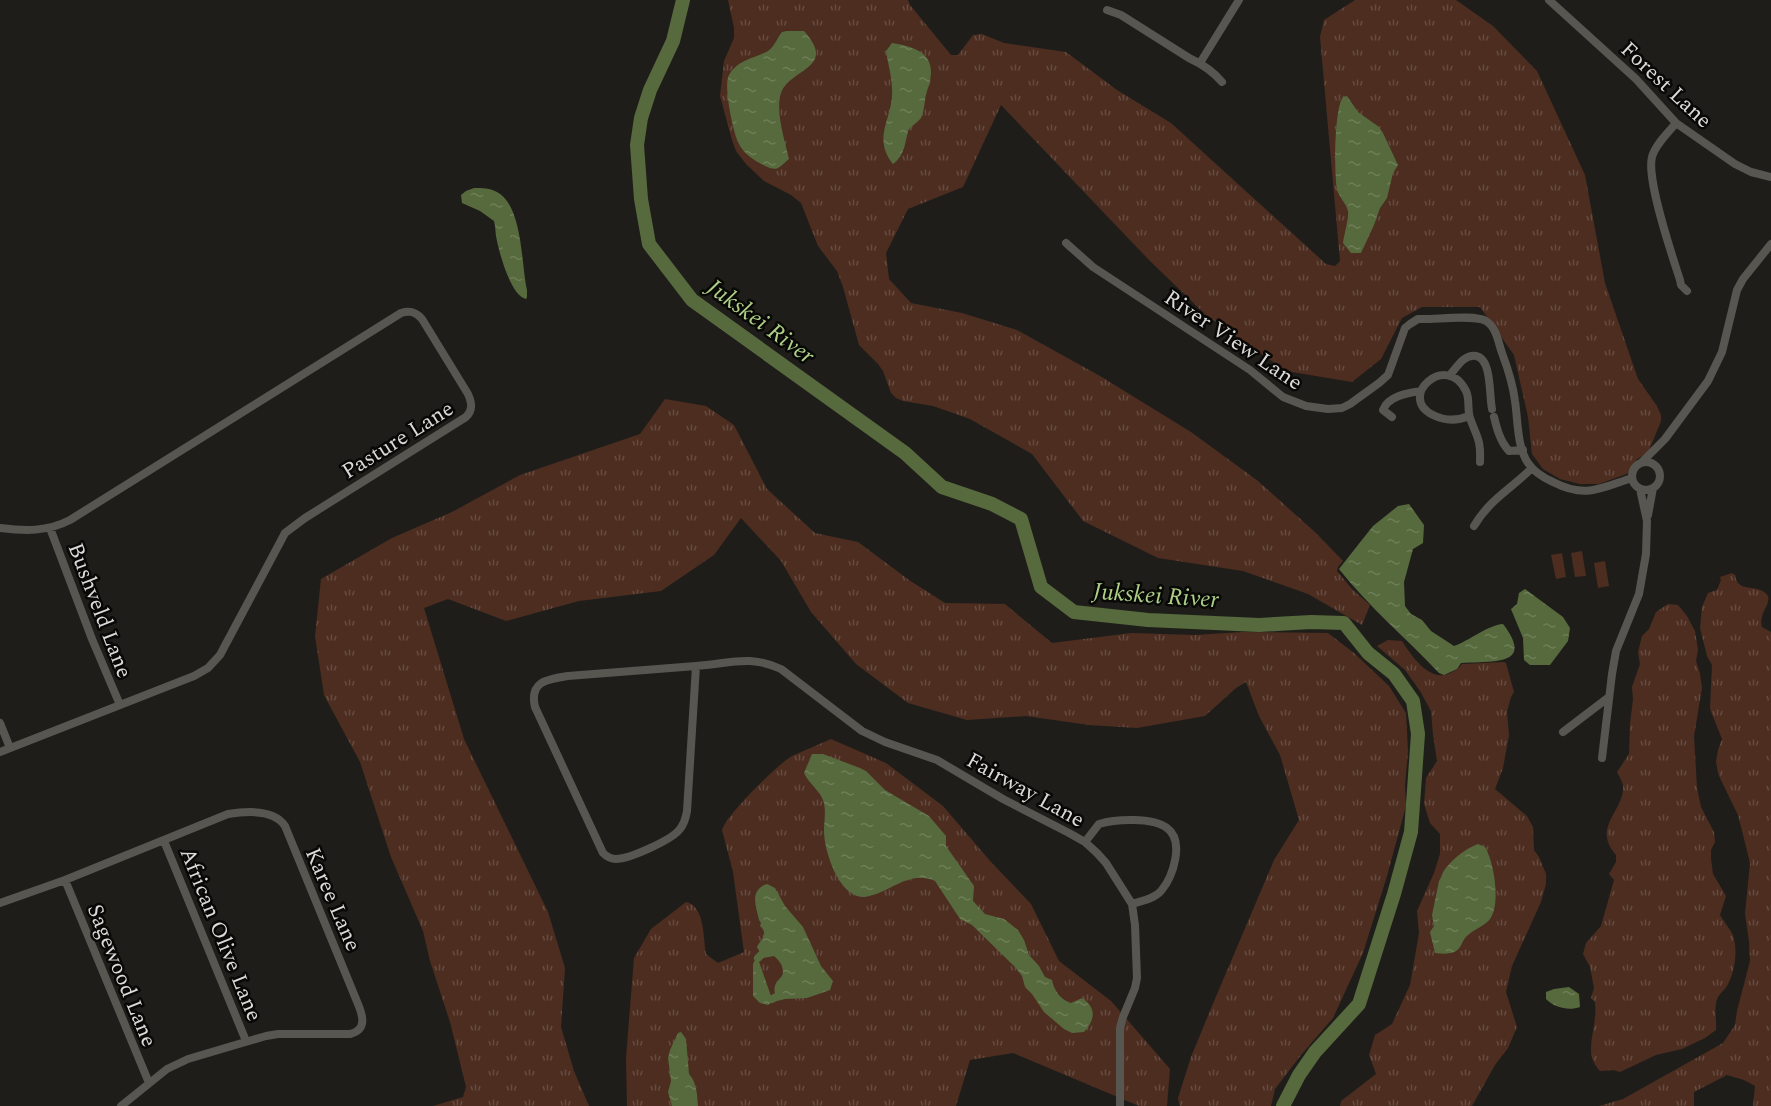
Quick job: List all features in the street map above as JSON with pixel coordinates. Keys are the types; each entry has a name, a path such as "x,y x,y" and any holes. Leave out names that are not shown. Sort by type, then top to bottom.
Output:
{"street":[{"path":"1200,63 1239,0"},
{"name":"Forest Lane","path":"1549,0 1636,79 1676,123 1735,164 1751,172 1771,177"},
{"path":"1107,10 1121,15 1200,63 1222,82"},
{"path":"1676,123 1652,156 1651,169 1652,182 1681,285 1688,291"},
{"name":"River View Lane","path":"1066,243 1093,267 1250,370 1283,397 1298,404 1320,409 1346,407 1384,379 1392,365 1406,328 1414,321 1464,318 1484,320 1495,332 1507,364 1523,450 1532,468"},
{"path":"1653,489 1640,489 1634,484 1633,470 1663,441 1712,375 1722,352 1737,290 1771,244"},
{"name":"Pasture Lane","path":"0,528 30,531 50,528 70,520 401,313 411,311 420,316 470,399 471,411 466,417 305,518 285,533 220,655 208,668 194,676 91,718 0,752"},
{"path":"1450,375 1465,358 1480,357 1485,362 1496,428 1504,446 1509,451 1523,450"},
{"path":"1392,417 1383,410 1385,405 1395,397 1421,391 1432,378 1450,375 1466,391 1469,416 1479,437 1480,462"},
{"path":"1421,391 1421,404 1431,414 1448,420 1469,416"},
{"path":"1602,758 1617,651 1634,609 1643,578 1647,521 1653,489 1660,480 1659,454 1663,441"},
{"path":"1642,462 1648,462 1658,469"},
{"path":"1474,526 1490,504 1532,468 1548,480 1576,491 1601,488 1632,478"},
{"path":"1640,489 1647,521"},
{"name":"Bushveld Lane","path":"50,528 120,705"},
{"name":"Fairway Lane","path":"696,666 687,811 680,831 627,857 609,858 600,849 538,713 534,701 535,691 543,681 552,678 751,660 772,665 786,673 862,731 885,742 938,760 1003,799 1085,842 1106,863 1132,904 1135,925 1137,978 1120,1028 1120,1106"},
{"path":"1563,732 1609,697"},
{"path":"0,723 10,748"},
{"name":"Karee Lane","path":"0,903 65,880 225,815 268,814 281,821 326,924 362,1016 361,1027 355,1033 278,1034 246,1041 175,1064 121,1106"},
{"path":"1085,842 1099,824 1114,821 1131,820 1156,823 1166,827 1173,834 1177,846 1176,855 1163,888 1154,896 1132,904"},
{"name":"African Olive Lane","path":"164,841 246,1041"},
{"name":"Sagewood Lane","path":"65,880 149,1083"}],"green space":[{"path":"728,0 908,0 951,55 958,55 973,35 982,34 1004,43 1066,52 1117,90 1171,123 1326,264 1335,266 1340,261 1320,37 1324,20 1355,0 1456,0 1493,26 1537,71 1585,175 1605,283 1638,379 1661,415 1661,421 1648,453 1637,459 1629,473 1599,484 1580,484 1560,479 1543,469 1532,454 1528,417 1514,355 1480,307 1422,307 1402,318 1381,359 1352,382 1286,371 1206,315 1149,260 1001,105 963,187 908,209 886,253 889,279 911,303 962,313 1017,330 1100,376 1191,432 1258,481 1316,533 1343,561 1337,571 1370,605 1362,625 1308,594 1243,571 1158,558 1083,521 1032,454 970,419 933,406 903,401 891,393 883,371 859,345 837,271 818,246 801,203 764,181 736,151 720,96 724,61 734,38"},
{"path":"665,399 706,406 734,425 767,489 815,533 858,542 909,580 945,603 1005,604 1052,643 1131,633 1194,635 1243,632 1328,633 1354,653 1389,686 1406,713 1408,751 1406,806 1387,876 1363,953 1333,1018 1275,1089 1271,1106 1180,1106 1178,1098 1191,1057 1274,860 1299,820 1280,755 1259,716 1246,682 1205,716 1137,728 1089,725 1026,716 967,720 908,703 856,664 811,612 781,561 741,518 714,555 661,591 579,601 506,621 448,599 424,608 464,739 548,912 565,968 561,1027 574,1071 589,1106 433,1106 463,1097 466,1087 450,1022 430,961 423,931 391,857 360,762 324,695 315,636 321,579 392,538 452,512 520,475 640,434"},
{"path":"1582,551 1586,576 1575,577 1571,553"},
{"path":"1562,553 1566,577 1556,579 1551,555"},
{"path":"1605,561 1609,586 1598,588 1594,563"},
{"path":"1732,573 1740,585 1759,590 1768,596 1768,603 1761,622 1762,627 1771,632 1771,1106 1753,1106 1755,1086 1727,1075 1694,1092 1694,1106 1599,1106 1623,1099 1723,1043 1735,1025 1750,961 1745,914 1750,863 1738,815 1719,776 1716,762 1722,739 1710,709 1712,665 1707,656 1700,628 1702,607 1708,593 1717,590 1720,577"},
{"path":"1668,604 1678,605 1695,631 1698,650 1696,661 1702,688 1694,736 1697,788 1701,807 1714,832 1715,842 1711,850 1713,874 1726,896 1720,915 1733,935 1735,961 1730,980 1717,1001 1716,1030 1682,1049 1656,1055 1620,1072 1600,1071 1595,1065 1591,1052 1595,1002 1591,998 1594,988 1590,967 1583,954 1586,943 1601,926 1614,880 1609,874 1616,862 1616,855 1609,845 1607,836 1608,827 1622,795 1623,785 1617,772 1629,754 1632,687 1640,664 1638,652 1642,636 1649,629 1656,612"},
{"path":"1388,640 1402,641 1422,666 1435,674 1450,673 1462,664 1504,662 1514,692 1507,712 1509,735 1503,768 1495,789 1527,816 1533,827 1534,850 1546,874 1546,884 1541,902 1512,966 1506,992 1517,1027 1508,1048 1495,1065 1472,1106 1340,1106 1341,1101 1376,1074 1369,1055 1375,1035 1392,1024 1410,985 1419,933 1417,911 1440,854 1440,834 1430,823 1424,804 1426,778 1437,761 1431,711 1405,670 1377,646"},
{"path":"831,739 886,763 943,806 1031,904 1059,961 1111,1001 1170,1069 1167,1106 1139,1106 1013,1053 970,1060 956,1106 627,1106 626,1058 634,958 651,929 686,902 697,909 700,916 706,954 718,963 744,952 733,872 722,830 742,802 785,761"}],"water":[{"path":"804,31 816,53 809,67 793,78 781,93 780,117 789,159 773,169 750,157 738,142 729,108 727,80 732,70 747,60 768,51 782,32"},
{"path":"892,43 920,52 926,57 931,70 921,118 908,131 902,154 893,164 884,145 885,127 892,99 886,51"},
{"path":"1347,96 1358,112 1379,127 1398,165 1393,173 1387,198 1380,208 1361,253 1351,253 1343,243 1348,211 1338,193 1336,182 1338,114 1343,97"},
{"path":"474,188 497,192 506,199 512,210 520,236 527,290 526,299 516,291 507,274 498,247 494,221 480,211 462,203 461,195"},
{"path":"1409,504 1424,525 1423,543 1413,549 1404,582 1405,606 1431,631 1454,646 1491,627 1503,624 1515,648 1512,655 1506,659 1461,663 1457,669 1444,675 1439,673 1339,569 1373,526 1398,506"},
{"path":"1525,589 1563,617 1570,628 1568,641 1550,665 1530,665 1524,660 1523,638 1511,609 1517,604 1519,593"},
{"path":"812,754 823,754 866,771 885,790 929,816 946,836 946,846 974,886 973,901 985,914 1004,919 1018,930 1029,955 1045,977 1052,980 1061,997 1071,1003 1082,998 1090,1006 1092,1019 1084,1032 1072,1033 1064,1029 1044,1012 1025,987 1022,976 1015,967 972,925 960,919 935,881 925,878 907,880 864,897 847,890 835,872 827,850 824,831 825,807 818,791 804,773"},
{"path":"1478,844 1485,847 1493,872 1496,894 1493,912 1490,919 1470,933 1455,951 1446,954 1435,953 1430,932 1434,926 1432,915 1439,881 1453,860"},
{"path":"767,884 775,888 785,906 803,927 821,966 833,981 830,990 807,998 777,1001 775,987 782,976 782,967 774,956 763,958 757,947 764,932 760,926 755,899 758,890"},
{"path":"757,956 772,999 768,1005 760,1003 753,996 753,964"},
{"path":"1569,987 1579,994 1580,1007 1562,1008 1546,999 1546,992"},
{"path":"681,1032 686,1039 689,1074 695,1085 698,1106 672,1106 668,1092 671,1081 668,1058 678,1033"}],"waterway":[{"name":"Jukskei River","path":"683,0 673,41 650,90 641,118 637,145 641,199 649,244 692,300 905,453 942,487 992,504 1021,519 1041,587 1074,612 1148,620 1259,625 1344,623 1368,653 1394,674 1413,701 1418,734 1411,832 1359,1004 1315,1052 1299,1075 1283,1106"},
{"path":"758,958 761,955"},
{"path":"772,999 776,997"}]}
